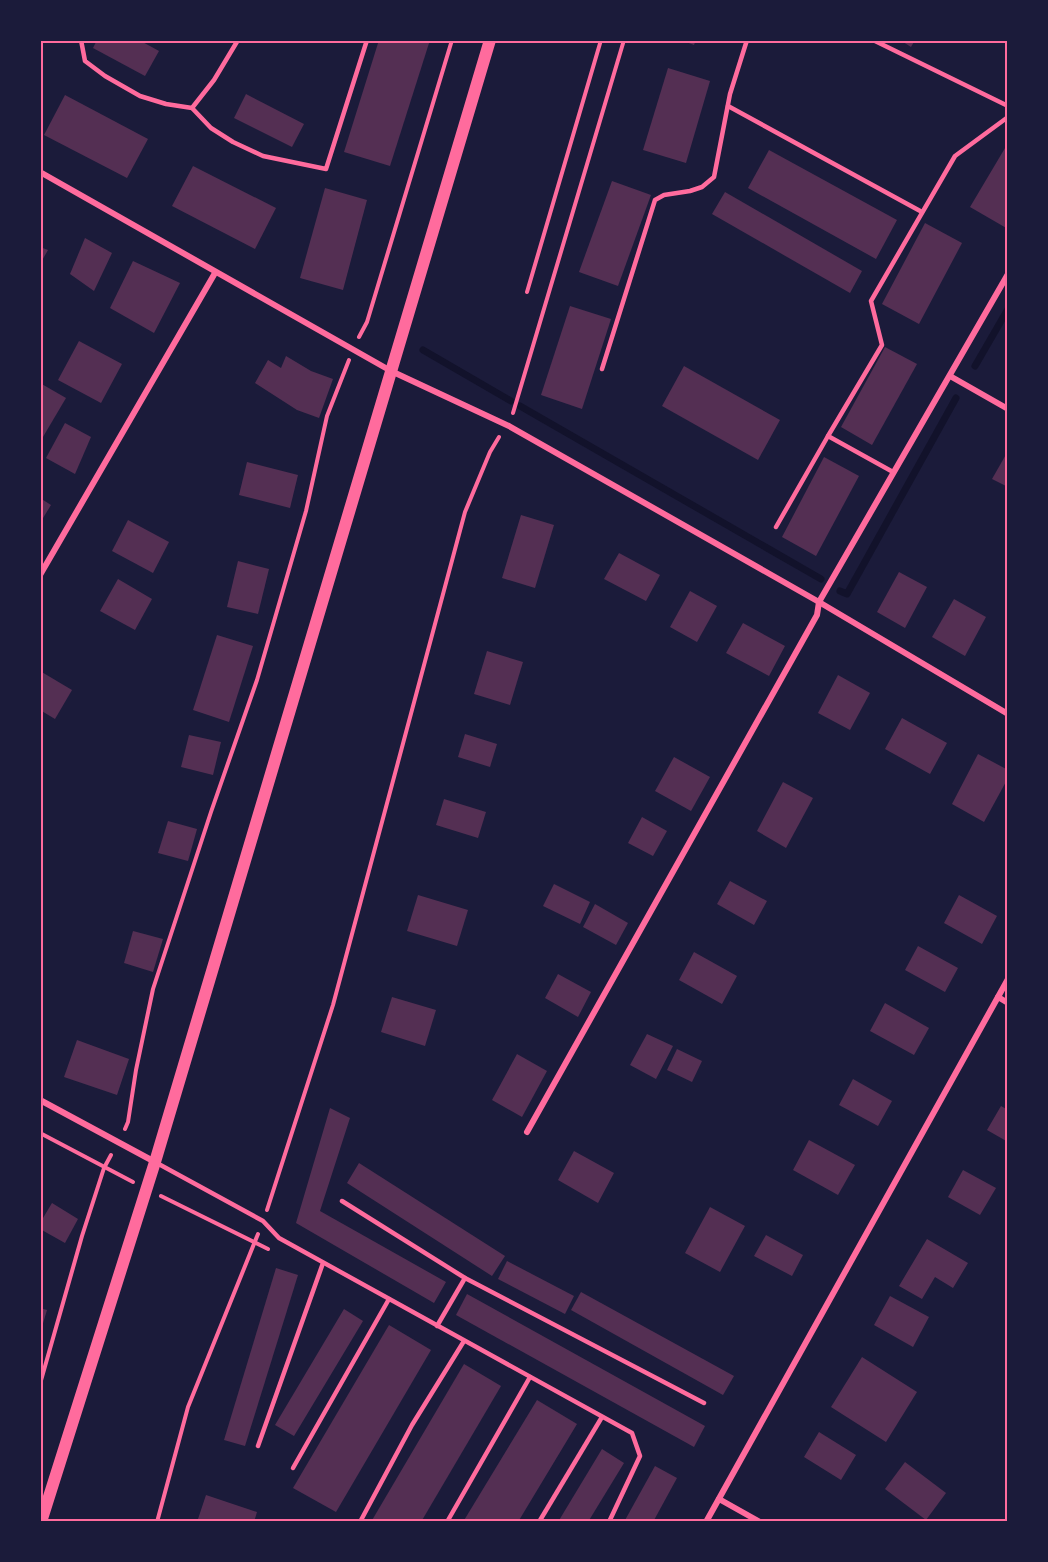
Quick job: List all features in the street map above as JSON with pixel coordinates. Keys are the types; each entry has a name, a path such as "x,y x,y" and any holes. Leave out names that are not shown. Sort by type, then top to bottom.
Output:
{"main road":[{"path":"41,1521 155,1162 490,40"}],"street":[{"path":"40,172 391,372 509,426 819,602 1008,714"},
{"path":"40,575 215,273"},
{"path":"527,1132 817,615 819,602 1008,274"},
{"path":"950,376 1008,409"},
{"path":"706,1521 1008,978"},
{"path":"998,997 1008,1003"},
{"path":"40,1100 155,1162"},
{"path":"719,1499 760,1521"}],"lane":[{"path":"81,40 85,61 105,76 140,96 166,104 192,108 211,128 233,142 263,156 326,168 367,40"},
{"path":"192,108 214,80 238,40"},
{"path":"602,369 655,200 664,195 702,187 714,177 728,106 747,40"},
{"path":"873,40 1008,106"},
{"path":"728,106 922,212"},
{"path":"776,527 882,345 871,301 955,156 1008,117"},
{"path":"828,436 893,472"},
{"path":"155,1162 263,1221 279,1238 323,1263 632,1433 640,1456 609,1521"},
{"path":"342,1201 465,1278 704,1403"},
{"path":"258,1446 323,1263"},
{"path":"437,1326 465,1278"},
{"path":"293,1468 389,1299"},
{"path":"360,1521 412,1425 464,1341"},
{"path":"447,1521 530,1377"},
{"path":"539,1521 602,1417"}],"path":[{"path":"40,1384 104,1168 128,1122 153,989 257,680 306,511 327,416 353,350 367,322 452,40"},
{"path":"527,292 601,40"},
{"path":"157,1521 188,1407 263,1221 333,1005 465,512 490,452 509,426 624,40"}],"building":[{"path":"97,40 139,40 159,51 145,76 93,48"},
{"path":"379,40 430,40 390,166 344,152"},
{"path":"681,40 696,40 694,45"},
{"path":"900,40 915,40 911,47"},
{"path":"668,68 710,81 686,163 643,150"},
{"path":"246,94 304,124 292,147 234,118"},
{"path":"65,95 148,139 127,178 44,135"},
{"path":"1008,143 1008,229 970,207"},
{"path":"769,150 897,220 876,259 748,188"},
{"path":"193,166 276,208 255,249 172,206"},
{"path":"612,181 651,195 618,286 579,272"},
{"path":"325,188 367,200 343,290 300,278"},
{"path":"725,192 862,271 850,293 712,214"},
{"path":"925,223 962,243 919,324 882,304"},
{"path":"85,238 112,253 94,291 70,274"},
{"path":"40,247 48,250 40,264"},
{"path":"133,261 180,283 154,333 110,308"},
{"path":"570,306 611,319 582,409 541,395"},
{"path":"79,341 122,364 101,403 58,380"},
{"path":"885,347 917,364 872,445 841,427"},
{"path":"286,356 311,371 333,379 319,418 297,410 255,383 268,360 281,368"},
{"path":"684,366 780,420 758,460 662,406"},
{"path":"40,383 66,398 40,442"},
{"path":"65,423 91,437 75,474 46,458"},
{"path":"1008,451 1008,487 992,479"},
{"path":"824,457 859,476 816,556 782,537"},
{"path":"247,462 298,475 290,508 239,495"},
{"path":"40,498 51,505 40,523"},
{"path":"521,515 554,525 535,588 502,578"},
{"path":"128,520 169,542 153,573 112,551"},
{"path":"619,553 660,575 646,601 604,579"},
{"path":"238,561 269,569 258,614 227,607"},
{"path":"899,572 927,587 905,628 877,612"},
{"path":"118,579 152,599 135,630 100,611"},
{"path":"690,591 717,606 697,642 670,627"},
{"path":"954,599 986,617 965,656 932,637"},
{"path":"743,623 785,646 769,676 726,653"},
{"path":"217,635 253,646 229,722 193,710"},
{"path":"487,651 523,662 510,705 474,694"},
{"path":"40,671 72,690 55,719 40,710"},
{"path":"838,675 870,693 850,730 818,713"},
{"path":"902,718 947,743 930,774 885,749"},
{"path":"465,734 497,744 490,767 458,757"},
{"path":"189,735 221,742 213,775 181,767"},
{"path":"978,754 1008,770 1008,778 984,822 952,804"},
{"path":"674,757 710,777 691,811 655,791"},
{"path":"783,782 813,798 786,848 757,831"},
{"path":"444,799 486,812 478,838 436,825"},
{"path":"642,817 667,831 653,856 628,843"},
{"path":"168,821 197,829 188,861 158,853"},
{"path":"730,881 767,901 754,925 717,904"},
{"path":"554,884 590,902 580,924 543,906"},
{"path":"418,895 468,910 457,946 407,931"},
{"path":"959,895 997,916 982,944 944,923"},
{"path":"595,904 628,923 616,945 583,927"},
{"path":"133,931 163,939 153,972 124,963"},
{"path":"918,946 958,968 945,992 905,970"},
{"path":"694,952 737,976 722,1004 679,980"},
{"path":"558,974 591,992 578,1017 545,998"},
{"path":"392,997 436,1010 425,1046 381,1032"},
{"path":"885,1003 929,1028 914,1055 870,1031"},
{"path":"647,1034 673,1046 656,1079 630,1065"},
{"path":"77,1040 129,1059 117,1095 64,1077"},
{"path":"677,1049 702,1061 692,1082 667,1070"},
{"path":"517,1054 547,1071 522,1117 492,1100"},
{"path":"853,1079 892,1101 878,1126 839,1105"},
{"path":"1001,1106 1008,1110 1008,1142 987,1130"},
{"path":"330,1108 350,1118 320,1211 446,1282 434,1303 296,1223"},
{"path":"809,1140 855,1165 838,1195 793,1170"},
{"path":"574,1151 614,1173 598,1203 558,1180"},
{"path":"359,1163 505,1256 492,1276 347,1183"},
{"path":"963,1170 996,1188 980,1215 948,1197"},
{"path":"52,1203 78,1219 65,1243 40,1229 40,1223"},
{"path":"710,1207 745,1226 720,1272 685,1253"},
{"path":"766,1235 803,1255 792,1276 754,1256"},
{"path":"927,1239 968,1263 953,1288 935,1277 922,1299 899,1286"},
{"path":"507,1261 574,1296 565,1314 498,1279"},
{"path":"276,1268 298,1275 245,1446 224,1440"},
{"path":"581,1292 734,1376 723,1395 571,1310"},
{"path":"467,1294 705,1426 694,1447 456,1315"},
{"path":"890,1296 929,1317 913,1347 874,1325"},
{"path":"40,1308 47,1310 41,1330 40,1330"},
{"path":"344,1309 363,1321 294,1436 275,1425"},
{"path":"389,1325 431,1350 336,1512 293,1488"},
{"path":"862,1357 917,1392 886,1442 831,1407"},
{"path":"464,1364 501,1386 421,1522 371,1522"},
{"path":"537,1400 577,1424 518,1522 463,1522"},
{"path":"819,1432 856,1455 841,1480 804,1457"},
{"path":"602,1449 624,1463 588,1522 558,1522"},
{"path":"905,1462 946,1493 926,1520 885,1489"},
{"path":"655,1466 677,1478 653,1522 624,1522"},
{"path":"206,1495 257,1512 254,1522 197,1522"}],"waterway":[{"path":"975,366 1008,309"},
{"path":"423,350 511,401"},
{"path":"840,591 847,594 956,398"},
{"path":"520,406 821,579"}]}
